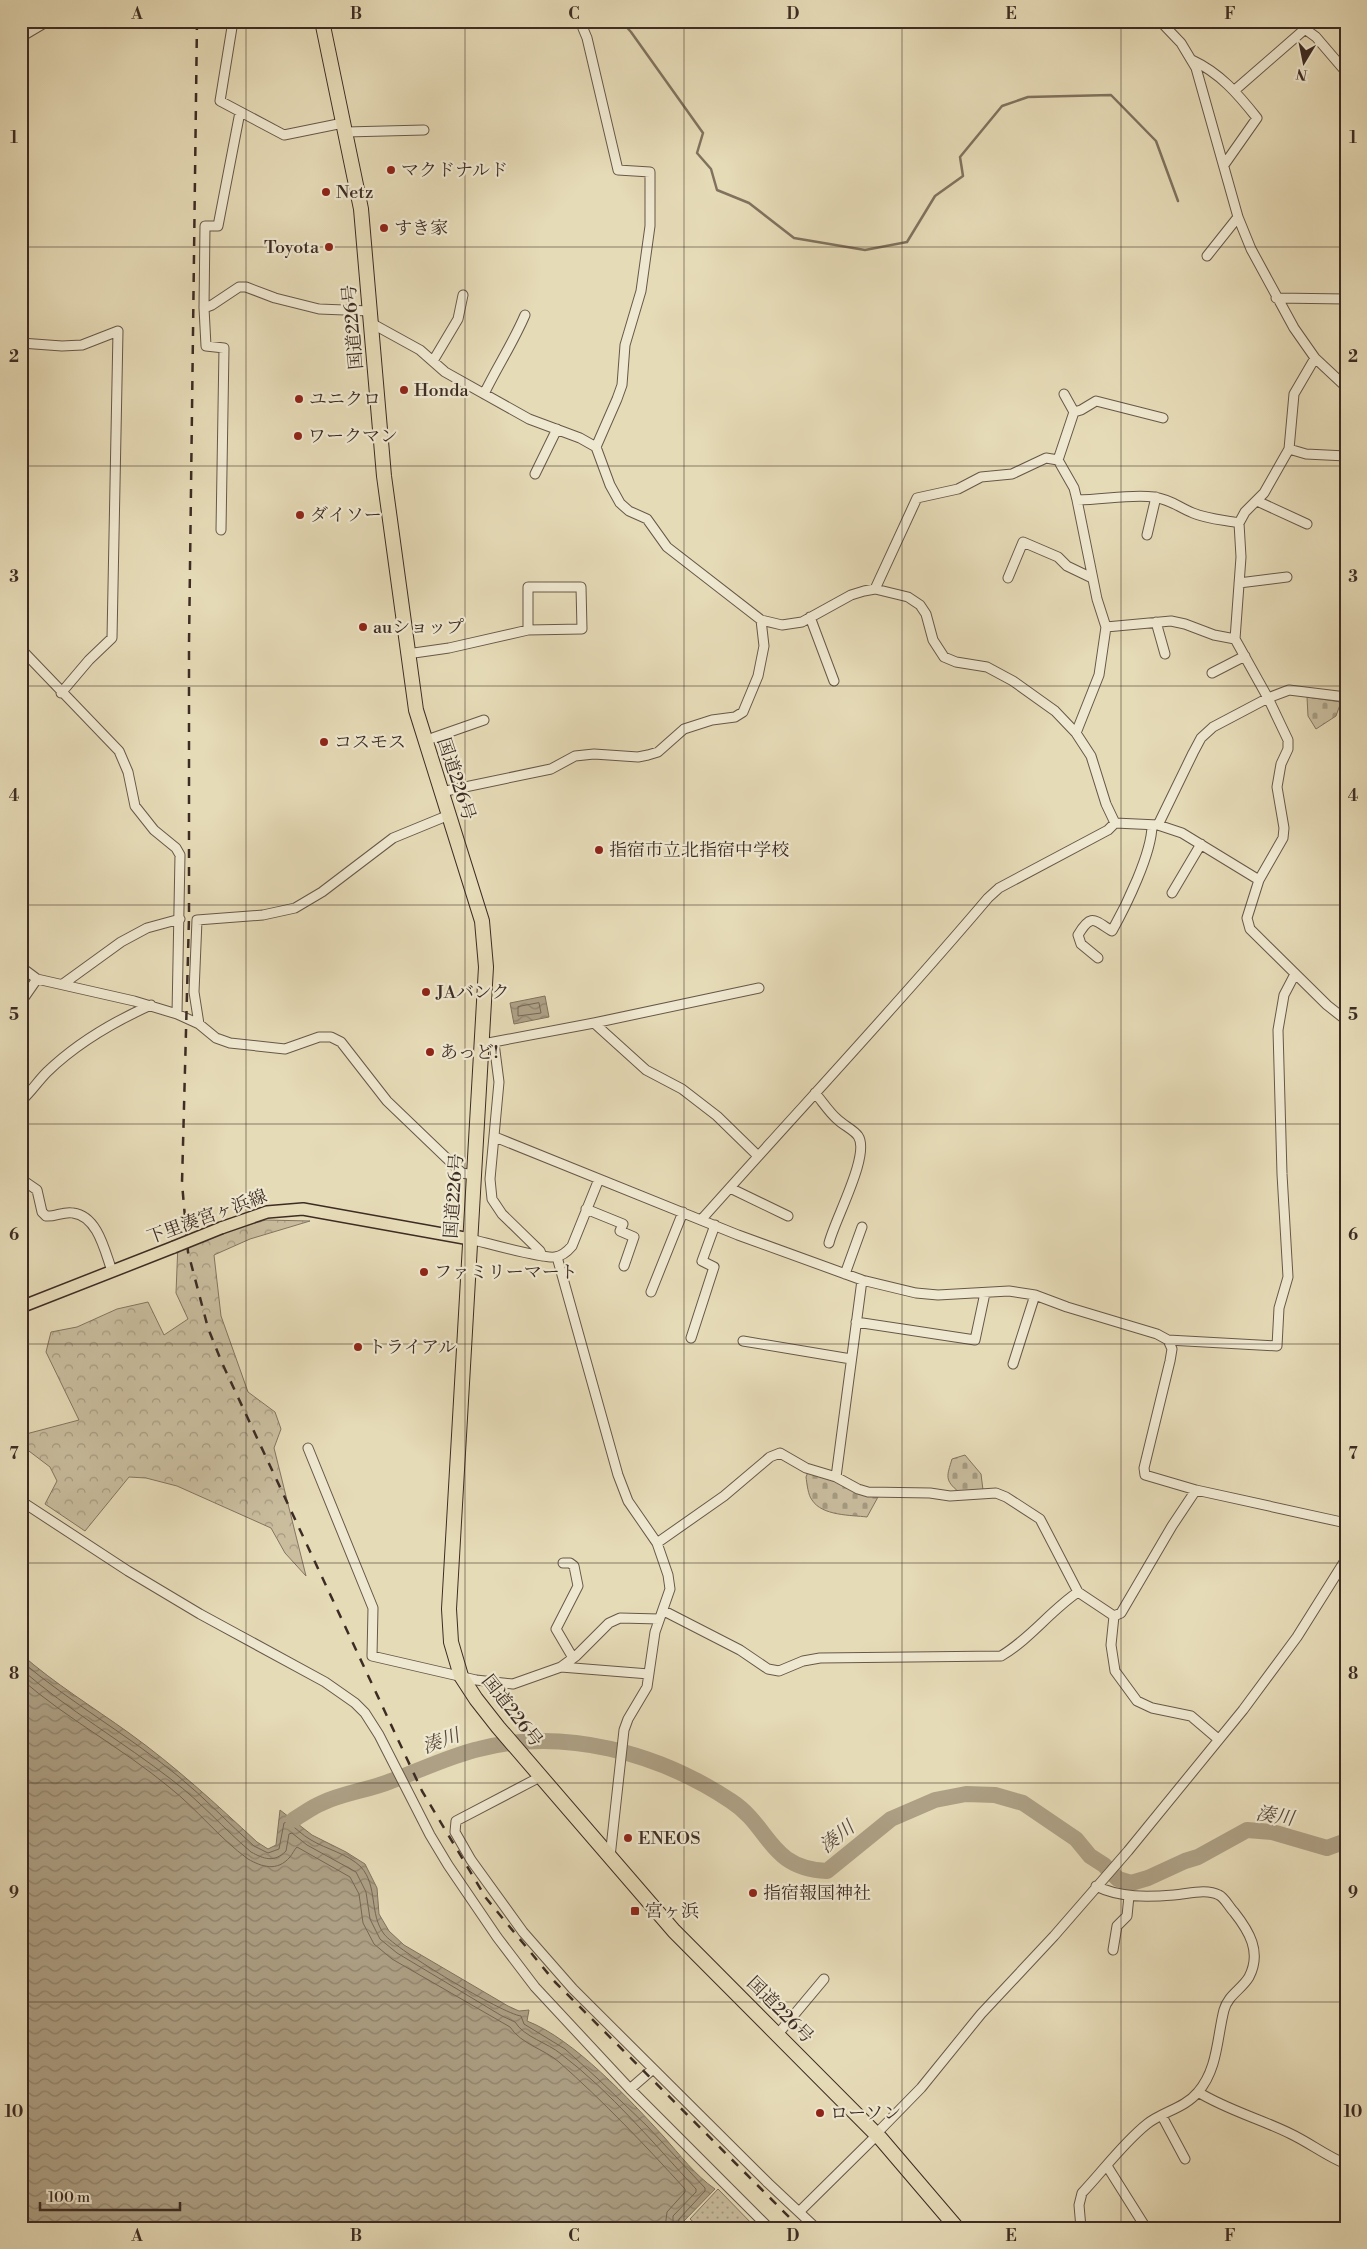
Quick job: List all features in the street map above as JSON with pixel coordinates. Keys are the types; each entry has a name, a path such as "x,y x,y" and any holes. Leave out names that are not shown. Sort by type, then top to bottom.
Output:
{"highway":[{"name":"国道226号","path":"322,21 361,208 384,476 416,710 424,741 482,921 486,967 488,1043 474,1175 470,1239 449,1609 451,1642 461,1676 476,1699 540,1777 681,1938 877,2135 957,2228"}],"main road":[{"name":"下里湊宮ヶ浜線","path":"21,1307 174,1246 267,1212 303,1208 470,1239"}],"street":[{"path":"21,37 48,21"},
{"path":"233,21 220,101 284,135 345,128 424,130"},
{"path":"577,21 582,26 587,38 618,170 650,172 652,198 641,291 625,345 622,385 596,448"},
{"path":"1160,21 1181,42 1192,60 1238,217 1251,249 1276,298 1315,358 1346,387"},
{"path":"1235,90 1305,29 1316,37 1346,72"},
{"path":"1192,60 1208,67 1235,90 1257,118 1224,165"},
{"path":"221,530 224,348 206,346 204,308 205,226 218,226 240,112"},
{"path":"1207,256 1238,217"},
{"path":"204,308 212,305 239,287 246,287 274,298 319,309 371,317 420,350 446,372 542,425 580,438 596,448 610,485 620,503 629,511 646,519 667,547 761,620 782,625 802,622 851,595 875,590 908,597 920,605 926,614 932,640 944,657 956,662 987,667 1000,674 1055,711 1076,733 1094,762 1106,804 1115,823"},
{"path":"433,361 458,319 463,296"},
{"path":"1276,298 1346,299"},
{"path":"484,394 495,370 509,350 525,316"},
{"path":"21,343 62,346 82,345 118,331 112,638 89,660 61,693"},
{"path":"1315,358 1294,394 1289,449 1270,484 1245,512 1239,523 1241,549 1235,639 1268,698 1288,740 1288,749 1282,764 1277,787 1284,828 1280,845 1259,880 1247,918 1247,924 1295,974 1346,1020"},
{"path":"1064,394 1074,412 1058,460 1074,488 1092,578 1106,627 1099,675 1076,733"},
{"path":"1074,412 1096,401 1163,418"},
{"path":"535,474 557,429"},
{"path":"1289,449 1306,454 1346,456"},
{"path":"875,590 917,498 958,489 981,477 1012,474 1046,458 1058,460"},
{"path":"1077,500 1103,500 1135,495 1156,497 1173,502 1200,515 1239,523"},
{"path":"1147,536 1156,497"},
{"path":"1257,500 1307,524"},
{"path":"1008,578 1023,542 1058,557 1067,566 1092,578"},
{"path":"1239,583 1288,578"},
{"path":"407,654 449,648 528,630 582,629 581,587 528,587 528,630"},
{"path":"810,617 834,681"},
{"path":"441,792 551,769 575,756 594,754 638,757 648,755 658,752 684,729 712,720 735,717 743,712 758,676 764,646 761,620"},
{"path":"1106,627 1156,622 1185,624 1214,635 1235,639"},
{"path":"1156,622 1165,654"},
{"path":"21,649 61,693 119,751 128,772 136,806 154,830 176,848 180,855 177,1014"},
{"path":"1212,673 1245,656"},
{"path":"1098,958 1081,944 1078,934 1086,922 1090,920 1094,920 1112,931 1126,907 1155,825 1201,738 1214,726 1268,698 1289,690 1346,697"},
{"path":"424,741 484,720"},
{"path":"199,1024 194,992 197,920 263,915 295,908 322,892 393,838 449,815"},
{"path":"701,1220 757,1155 999,888 1108,830 1115,823 1155,825 1182,833 1259,880"},
{"path":"1172,893 1201,844"},
{"path":"63,984 121,942 147,928 180,919"},
{"path":"21,967 37,979 177,1014 199,1024 216,1038 230,1043 268,1049 285,1049 319,1037 331,1037 341,1042 387,1101 462,1173 474,1175"},
{"path":"495,1137 701,1220 862,1280 916,1293 938,1295 1009,1291 1035,1295 1067,1307 1157,1334 1168,1340 1277,1346 1279,1308 1288,1277 1282,1174 1278,1046 1284,995 1295,974"},
{"path":"21,1002 37,979"},
{"path":"542,1256 540,1251 498,1209 492,1199 490,1179 499,1082 488,1043 594,1023 758,988"},
{"path":"21,1101 48,1071 89,1039 111,1023 151,1006"},
{"path":"594,1023 646,1070 682,1090 717,1116 757,1155"},
{"path":"815,1093 835,1118 859,1137 862,1147 856,1173 832,1230 829,1243"},
{"path":"21,1179 37,1190 42,1212 46,1216 75,1212 89,1220 96,1229 112,1271"},
{"path":"470,1239 542,1256 557,1257 567,1252 572,1246 599,1179"},
{"path":"730,1188 788,1216"},
{"path":"586,1209 623,1224 620,1231 634,1237 624,1266"},
{"path":"651,1292 683,1212"},
{"path":"691,1338 714,1267 702,1261 715,1225"},
{"path":"845,1274 862,1227"},
{"path":"557,1257 618,1475 628,1501 657,1543 668,1574 670,1589 661,1615 647,1687 628,1719 624,1730 619,1766 613,1845 610,1857"},
{"path":"836,1477 845,1422 851,1359 862,1280"},
{"path":"856,1322 975,1340 985,1293"},
{"path":"1013,1364 1035,1295"},
{"path":"1168,1340 1172,1349 1170,1361 1144,1475 1196,1490 1346,1523"},
{"path":"743,1341 851,1359"},
{"path":"308,1448 373,1608 372,1656 461,1676 513,1684 561,1667 609,1623 620,1618 661,1615 740,1650 768,1669 779,1671 802,1661 820,1658 1001,1656 1013,1649 1064,1601 1078,1592"},
{"path":"657,1543 724,1496 770,1457 780,1453 806,1468 836,1477 858,1490 868,1492 930,1493 950,1496 996,1493 1006,1496 1040,1519 1078,1592 1114,1616"},
{"path":"1114,1616 1121,1613 1172,1526 1196,1490"},
{"path":"21,1501 128,1571 192,1610 341,1691 365,1713 448,1865 497,1937 535,1987 630,2089 769,2228"},
{"path":"799,2212 877,2135 921,2088 982,2014 1054,1936 1118,1861 1272,1674 1346,1559"},
{"path":"564,1563 570,1563 574,1566 578,1586 556,1629 573,1658"},
{"path":"1114,1616 1111,1645 1115,1671 1137,1701 1152,1708 1191,1716 1218,1739"},
{"path":"561,1667 649,1674"},
{"path":"540,1777 456,1821 455,1832 471,1860 523,1932 573,1989 816,2228"},
{"path":"1081,2228 1080,2198 1107,2166 1148,2124 1186,2102 1198,2092 1216,2056 1225,2008 1231,1996 1248,1978 1253,1966 1255,1951 1250,1935 1220,1896 1210,1891 1173,1895 1129,1896 1109,1893 1099,1883"},
{"path":"1113,1950 1117,1926 1127,1916 1129,1896"},
{"path":"778,2034 824,1979"},
{"path":"630,2089 653,2069"},
{"path":"1198,2092 1215,2102 1292,2134 1346,2164"},
{"path":"1162,2116 1185,2159"},
{"path":"1107,2166 1146,2228"}],"green space":[{"path":"1307,697 1341,702 1336,716 1316,729 1308,716"},
{"path":"266,1220 310,1221 250,1239 214,1255 221,1316 248,1392 275,1412 281,1429 274,1448 306,1576 285,1553 271,1528 177,1486 146,1478 129,1477 85,1531 45,1504 57,1481 50,1467 21,1445 21,1428 26,1434 79,1420 46,1352 51,1332 77,1327 117,1309 148,1302 164,1335 188,1319 176,1293 178,1243"},
{"path":"965,1455 981,1474 983,1490 959,1492 949,1481 948,1474 952,1459"},
{"path":"808,1472 878,1497 867,1517 830,1512 817,1505 811,1498 806,1477"},
{"path":"718,2189 756,2228 700,2228 690,2219"}],"water":[{"path":"545,996 549,1017 514,1024 510,1003"},
{"path":"21,1654 163,1759 257,1842 268,1849 276,1845 280,1810 312,1835 365,1864 377,1888 379,1914 389,1931 404,1945 508,2006 519,2011 529,2010 527,2021 563,2042 600,2072 635,2106 694,2171 715,2189 683,2222 689,2228 21,2228"}],"waterway":[{"path":"621,21 631,32 703,133 697,153 711,169 717,190 749,203 794,238 865,250 907,242 935,196 963,176 960,157 1002,106 1028,97 1111,95 1156,141 1178,201"},
{"name":"湊川","path":"293,1820 315,1806 330,1800 383,1784 468,1752 511,1743 544,1741 577,1743 610,1749 642,1758 673,1770 703,1784 731,1801 755,1822 781,1854 793,1862 808,1868 827,1871 891,1819 935,1800 966,1794 995,1795 1023,1803 1076,1839 1090,1856 1104,1865 1118,1879 1131,1883 1198,1857 1247,1830 1272,1832 1327,1848 1346,1841"}],"railway":[{"path":"197,21 189,645 189,917 182,1183 188,1252 208,1328 222,1363 422,1791 486,1898 555,1982 800,2228"}],"place":[{"name":"マクドナルド","path":"391,170"},
{"name":"Netz","path":"326,192"},
{"name":"すき家","path":"384,228"},
{"name":"Toyota","path":"329,247"},
{"name":"Honda","path":"404,390"},
{"name":"ユニクロ","path":"299,399"},
{"name":"ワークマン","path":"298,436"},
{"name":"ダイソー","path":"300,515"},
{"name":"auショップ","path":"363,627"},
{"name":"コスモス","path":"324,742"},
{"name":"指宿市立北指宿中学校","path":"599,850"},
{"name":"JAバンク","path":"426,992"},
{"name":"あっど!","path":"430,1052"},
{"name":"ファミリーマート","path":"424,1272"},
{"name":"トライアル","path":"358,1347"},
{"name":"ENEOS","path":"628,1838"},
{"name":"指宿報国神社","path":"753,1893"},
{"name":"宮ヶ浜","path":"635,1911"},
{"name":"ローソン","path":"820,2113"}]}
